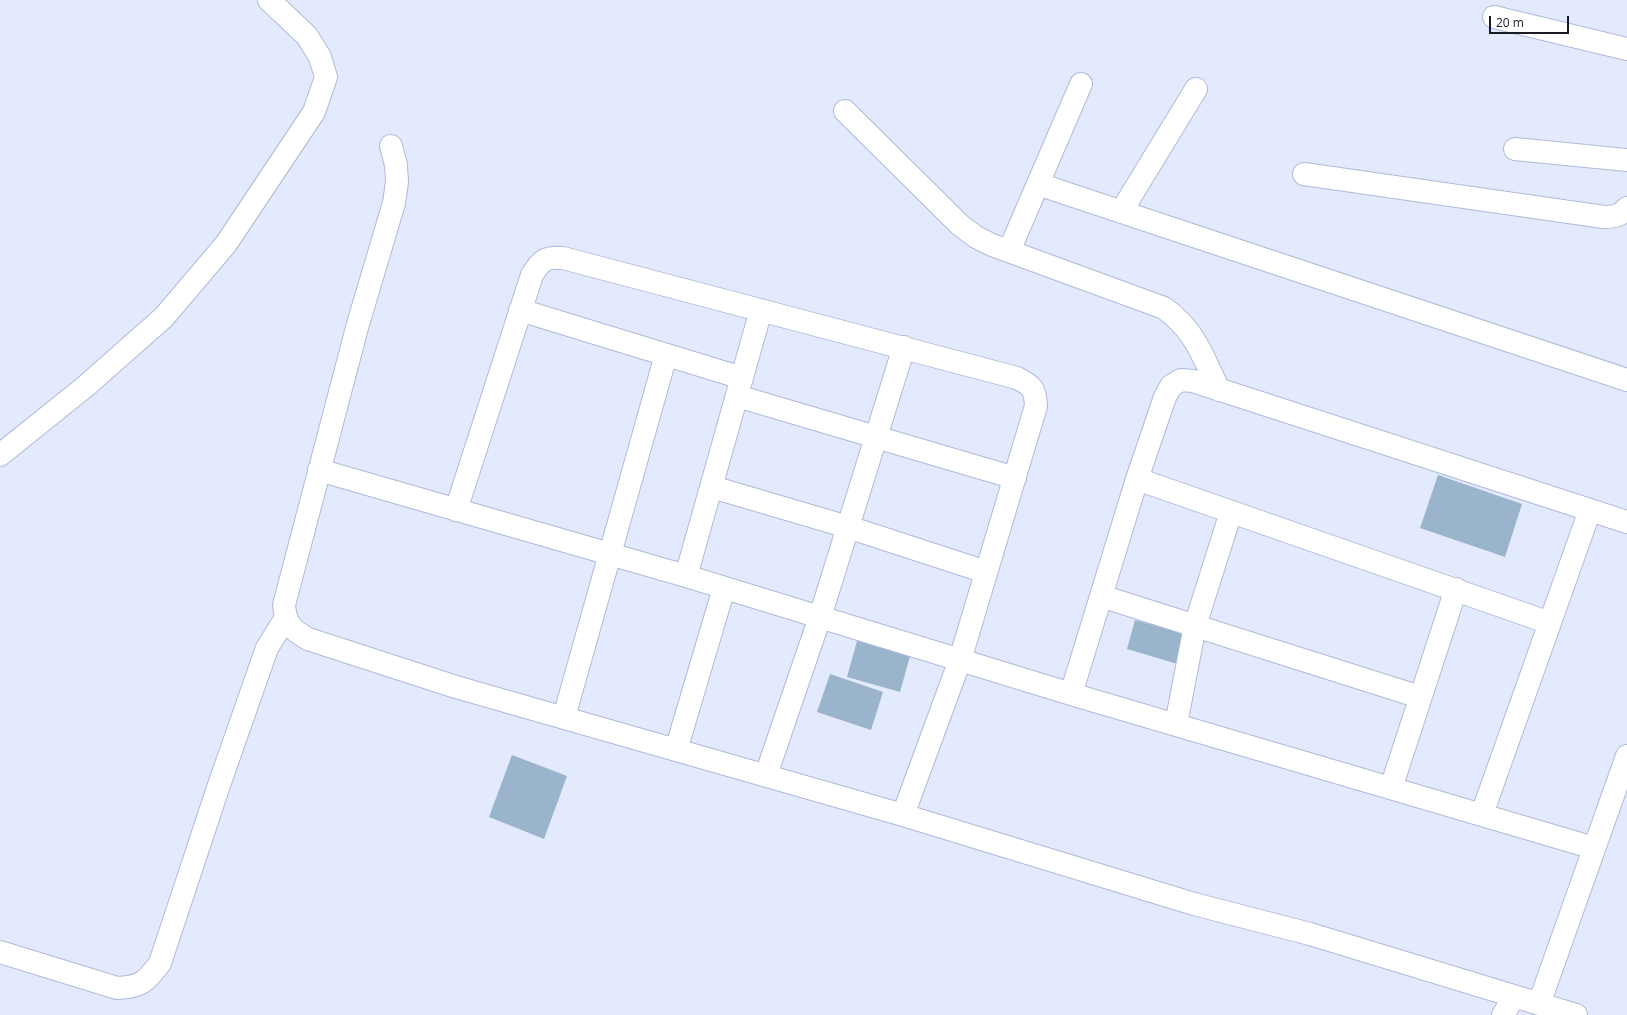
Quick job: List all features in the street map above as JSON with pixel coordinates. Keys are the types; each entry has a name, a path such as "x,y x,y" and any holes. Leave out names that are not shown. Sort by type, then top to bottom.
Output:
{"street":[{"path":"0,455 86,386 164,317 226,244 314,112 326,77 320,57 307,36 269,0"},
{"path":"1494,17 1627,49"},
{"path":"1009,251 1081,84"},
{"path":"1121,212 1196,89"},
{"path":"845,111 960,225 976,237 1009,251 1164,308 1179,319 1192,334 1219,390"},
{"path":"391,146 396,165 397,182 394,203 358,324 284,605 285,619 293,630 308,639 456,687 903,814 1194,904 1310,934 1576,1015"},
{"path":"1515,149 1627,160"},
{"path":"1304,174 1604,216 1614,217 1621,215 1627,208"},
{"path":"1038,184 1627,380"},
{"path":"456,510 532,275 539,264 549,257 563,258 904,347 1017,378 1029,384 1036,393 1036,406 1015,478 960,660 903,814"},
{"path":"520,310 666,355 739,387 876,436 1015,478"},
{"path":"686,576 761,310"},
{"path":"766,775 820,617 904,347"},
{"path":"564,717 666,355"},
{"path":"1071,694 1137,479 1165,398 1171,386 1181,380 1194,381 1627,522"},
{"path":"319,470 686,576 1071,694 1594,848"},
{"path":"1137,479 1550,623"},
{"path":"712,487 848,527 986,572"},
{"path":"1482,814 1590,510"},
{"path":"1176,724 1195,626 1231,512"},
{"path":"676,750 724,588"},
{"path":"1390,788 1456,589"},
{"path":"1101,596 1420,697"},
{"path":"0,952 117,988 135,987 148,979 160,963 219,785 267,648 285,619"},
{"path":"1539,1004 1627,756"},
{"path":"1503,1015 1514,997"}],"building":[{"path":"1438,475 1522,504 1505,557 1420,528"},
{"path":"1135,620 1189,635 1181,665 1127,649"},
{"path":"857,641 910,656 900,692 847,677"},
{"path":"830,674 883,692 871,730 817,712"},
{"path":"512,755 567,776 544,839 489,817"}]}
